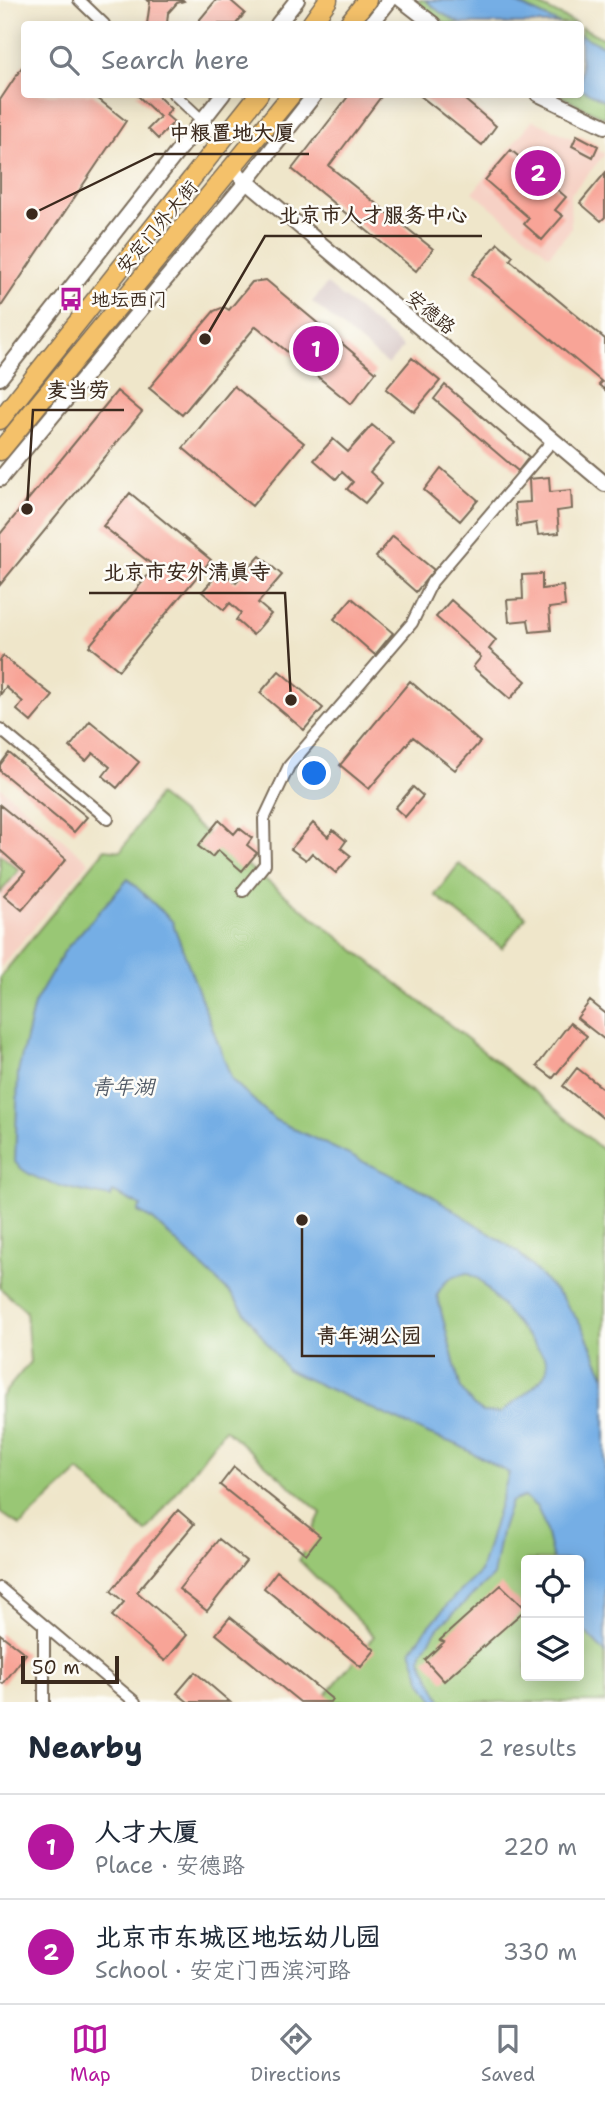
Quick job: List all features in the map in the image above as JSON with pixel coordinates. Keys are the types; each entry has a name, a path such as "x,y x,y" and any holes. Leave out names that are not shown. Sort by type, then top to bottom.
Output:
{"main road":[{"path":"350,21 367,0"},
{"path":"313,21 326,1"},
{"name":"安定门外大街","path":"0,420 256,98"},
{"name":"安定门外大街","path":"0,451 289,98"}],"street":[{"path":"280,21 297,0"},
{"path":"402,0 429,21"},
{"path":"86,2 102,21"},
{"path":"375,21 387,4"},
{"path":"178,98 224,141"},
{"path":"0,378 220,98"},
{"path":"0,479 247,181 312,98"},
{"path":"546,98 605,126"},
{"name":"安德路","path":"232,169 605,484"},
{"path":"243,891 265,864 264,818 289,766 412,623 432,582 552,440"},
{"path":"0,729 108,819"},
{"path":"0,1588 135,1702"},
{"path":"44,1626 44,1702"}],"shaded area":[{"path":"533,120 605,154 570,195 571,229 549,255 473,192"},
{"path":"327,284 403,347 388,365 312,302"},
{"path":"0,787 89,862 0,968"}],"green space":[{"path":"420,0 529,0 571,21 443,21 417,3"},
{"path":"584,28 605,39 605,118 564,98 584,98"},
{"path":"158,795 540,1096 605,1152 605,1702 320,1702 374,1636 299,1560 321,1513 225,1429 146,1532 79,1471 20,1526 0,1512 0,1398 30,1362 26,1311 0,1288 0,977 105,849 121,851"},
{"path":"0,854 19,870 0,893"},
{"path":"459,864 526,917 502,948 435,895"}],"water":[{"path":"425,0 510,0 554,21 456,21"},
{"path":"584,37 605,47 605,101 584,90"},
{"name":"青年湖","path":"128,879 172,921 232,1080 275,1120 425,1191 518,1252 561,1297 582,1326 605,1377 605,1653 584,1630 584,1555 552,1555 537,1507 524,1497 511,1502 501,1532 493,1576 438,1628 422,1652 421,1659 442,1702 435,1702 422,1682 411,1650 456,1595 480,1572 509,1473 458,1445 287,1370 231,1294 153,1220 138,1212 141,1206 113,1192 110,1197 72,1189 45,1181 23,1170 15,1162 18,1072 34,1004 65,950","holes":["467,1273 479,1279 545,1357 545,1374 527,1392 500,1413 483,1412 473,1405 461,1389 437,1295 442,1286"]}],"building":[{"path":"147,0 184,1 177,3 168,13 167,21 147,21 150,2"},
{"path":"216,0 230,0 245,13 238,21 198,21"},
{"path":"21,68 21,98 97,98 126,121 0,308 0,100"},
{"path":"140,98 160,98 171,109 166,115 174,122 158,139 148,129 160,117"},
{"path":"347,98 380,98 329,166 433,249 416,271 292,169"},
{"path":"423,98 463,98 496,126 482,145"},
{"path":"577,135 598,146 593,157 572,146"},
{"path":"511,150 566,197 555,210 563,216 542,240 524,224 529,218 485,180"},
{"path":"605,173 605,217 601,221 580,203"},
{"path":"498,243 513,256 510,260 605,339 605,390 599,385 602,382 472,274"},
{"path":"266,280 376,372 351,404 256,326 182,415 149,388 214,311 224,307 229,310 252,282"},
{"path":"412,358 440,381 414,412 386,389"},
{"path":"445,385 529,457 518,471 434,399"},
{"path":"234,386 304,443 252,506 183,448"},
{"path":"117,391 142,412 0,585 0,534"},
{"path":"372,425 394,443 370,472 382,483 365,503 347,489 353,482 342,472 336,479 314,460 333,439 348,452"},
{"path":"441,468 478,500 460,521 424,490"},
{"path":"549,477 550,492 571,490 572,509 557,511 559,533 538,535 536,523 517,526 515,503 530,502 529,479"},
{"path":"130,493 211,560 119,670 89,646 155,567 103,526"},
{"path":"393,536 434,570 416,592 376,557"},
{"path":"260,556 282,575 258,603 271,614 253,635 236,620 241,613 230,603 224,610 202,592 221,570 236,583"},
{"path":"542,574 542,589 563,586 565,606 549,608 551,630 530,632 528,620 509,622 507,600 523,599 522,575"},
{"path":"352,598 393,633 375,655 334,619"},
{"path":"451,600 496,640 489,649 526,681 510,699 473,667 481,657 436,617"},
{"path":"3,656 53,696 31,722 17,710 23,702 6,687 0,695 0,660"},
{"path":"279,671 323,708 304,730 260,693"},
{"path":"410,681 480,742 455,770 413,737 369,789 340,765"},
{"path":"90,721 139,762 117,788 103,776 110,767 93,753 86,761 70,747"},
{"path":"9,753 87,817 74,832 0,771 0,765"},
{"path":"413,787 423,796 405,817 395,808"},
{"path":"0,805 66,859 22,910 4,895 25,872 0,850"},
{"path":"219,820 234,834 239,828 252,838 247,845 257,853 242,871 218,850 212,857 198,846"},
{"path":"313,823 328,837 333,830 346,841 341,848 351,856 336,873 312,853 306,860 291,849"},
{"path":"590,1001 605,1013 605,1040 577,1018"},
{"path":"570,1023 587,1036 553,1078 537,1066"},
{"path":"577,1068 605,1090 605,1120 563,1086"},
{"path":"234,1467 320,1536 306,1554 220,1485"},
{"path":"178,1510 194,1524 137,1592 187,1635 165,1661 112,1616 124,1602 111,1591"},
{"path":"219,1539 246,1561 207,1611 179,1589"},
{"path":"277,1571 375,1650 361,1667 264,1588"},
{"path":"501,1585 521,1604 521,1613 444,1681 425,1660 444,1642 440,1640"},
{"path":"230,1617 332,1699 330,1702 300,1702 216,1634"},
{"path":"0,1634 26,1654 3,1684 0,1682"},
{"path":"195,1672 230,1702 188,1702 177,1693"}],"place":[{"name":"北京市东城区地坛幼儿园","path":"538,173"},
{"name":"中粮置地大厦","path":"32,214"},
{"name":"地坛西门","path":"71,299"},
{"name":"北京市人才服务中心","path":"205,339"},
{"name":"人才大厦","path":"316,349"},
{"name":"麦当劳","path":"27,509"},
{"name":"北京市安外清真寺","path":"291,700"},
{"name":"青年湖公园","path":"302,1220"}]}
